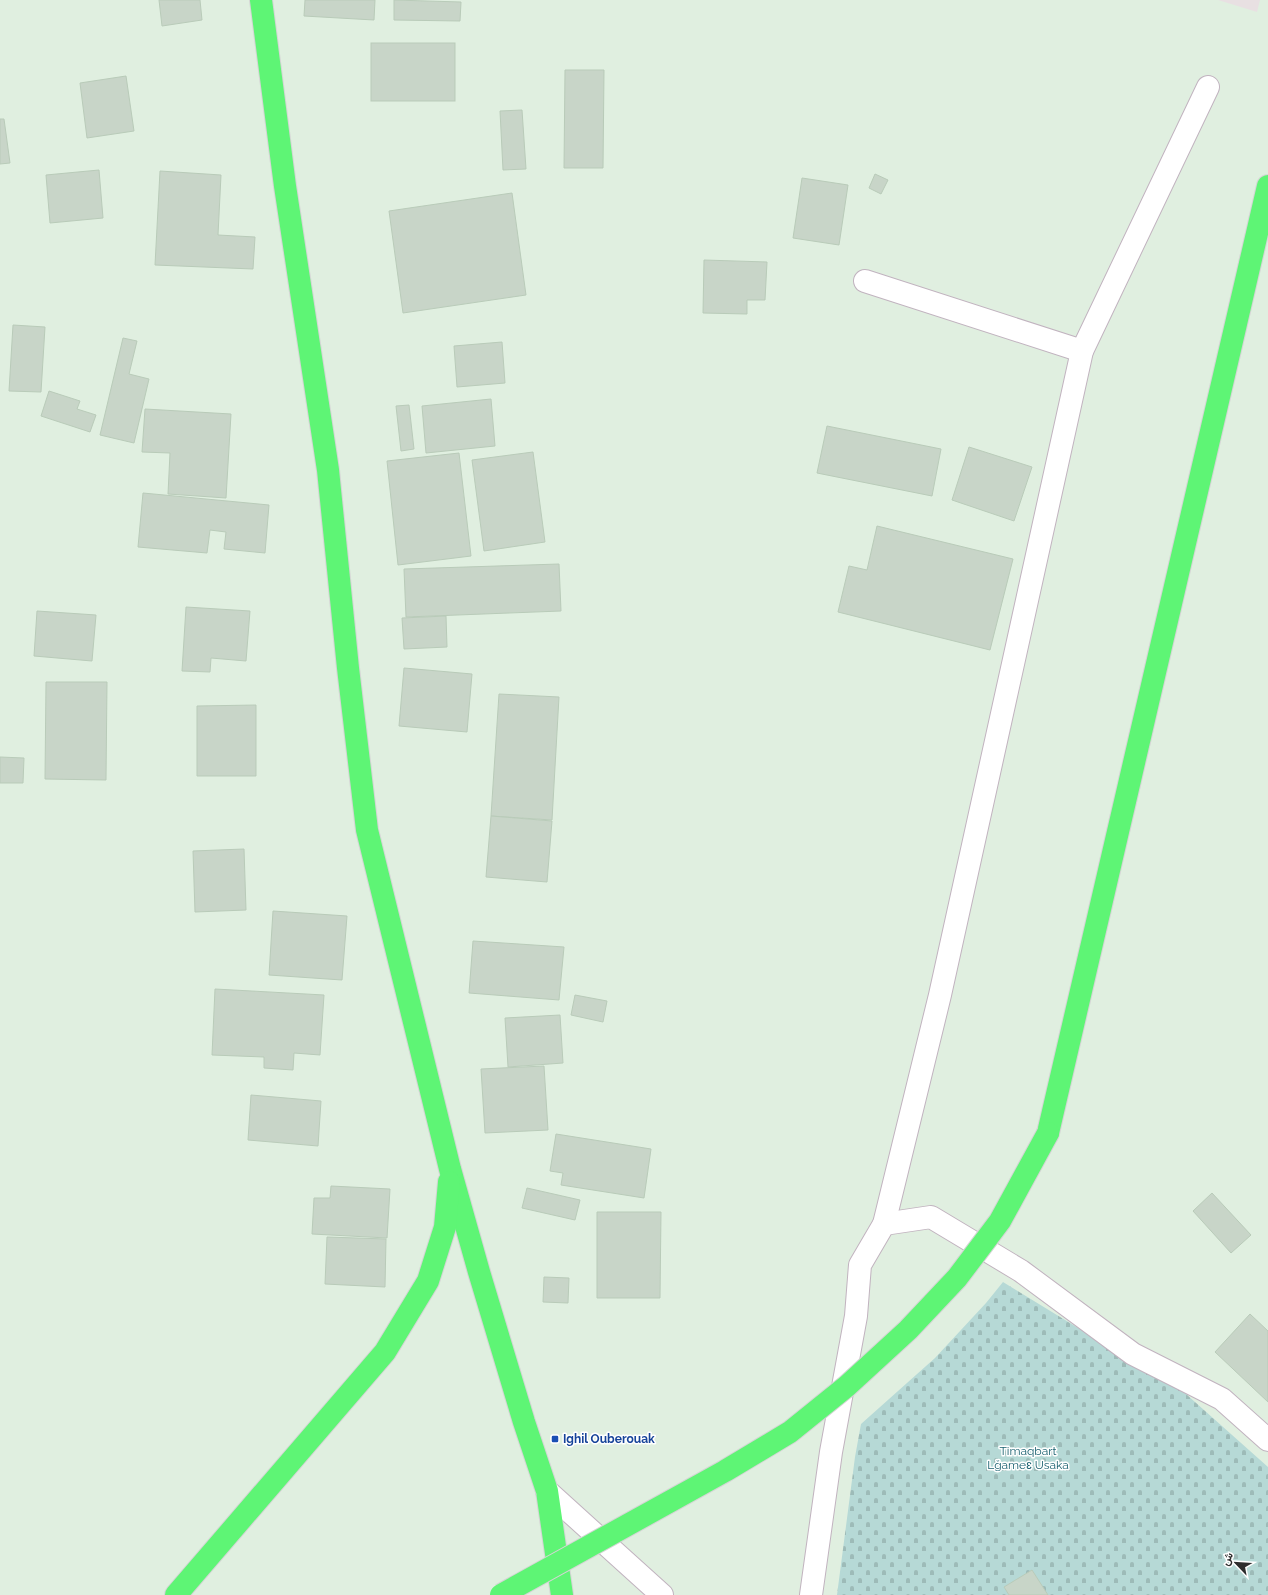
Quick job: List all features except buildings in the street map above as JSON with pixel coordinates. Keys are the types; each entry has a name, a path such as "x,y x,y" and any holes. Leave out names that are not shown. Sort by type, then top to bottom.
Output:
{"main road":[{"path":"261,0 285,186 328,470 348,668 367,830 450,1168 479,1272 524,1422 547,1491 562,1595"},
{"path":"501,1595 725,1472 790,1432 847,1386 908,1330 957,1278 1000,1221 1048,1134 1268,186"},
{"path":"176,1595 385,1352 428,1281 445,1227 450,1168"}],"street":[{"path":"811,1595 831,1452 856,1316 860,1265 884,1224 941,988 1082,351 1208,87"},
{"path":"865,281 1082,351"},
{"path":"884,1224 931,1217 1021,1272 1134,1354 1222,1399 1268,1440"},
{"path":"547,1491 662,1595"}],"shaded area":[{"path":"1218,0 1260,0 1257,12"}],"green space":[{"name":"Timaqbart Lǧameɛ Usaka","path":"1003,1282 1186,1394 1268,1467 1268,1595 837,1595 855,1457 861,1424 935,1358 986,1303"}],"place":[{"name":"Ighil Ouberouak","path":"555,1439"}]}
